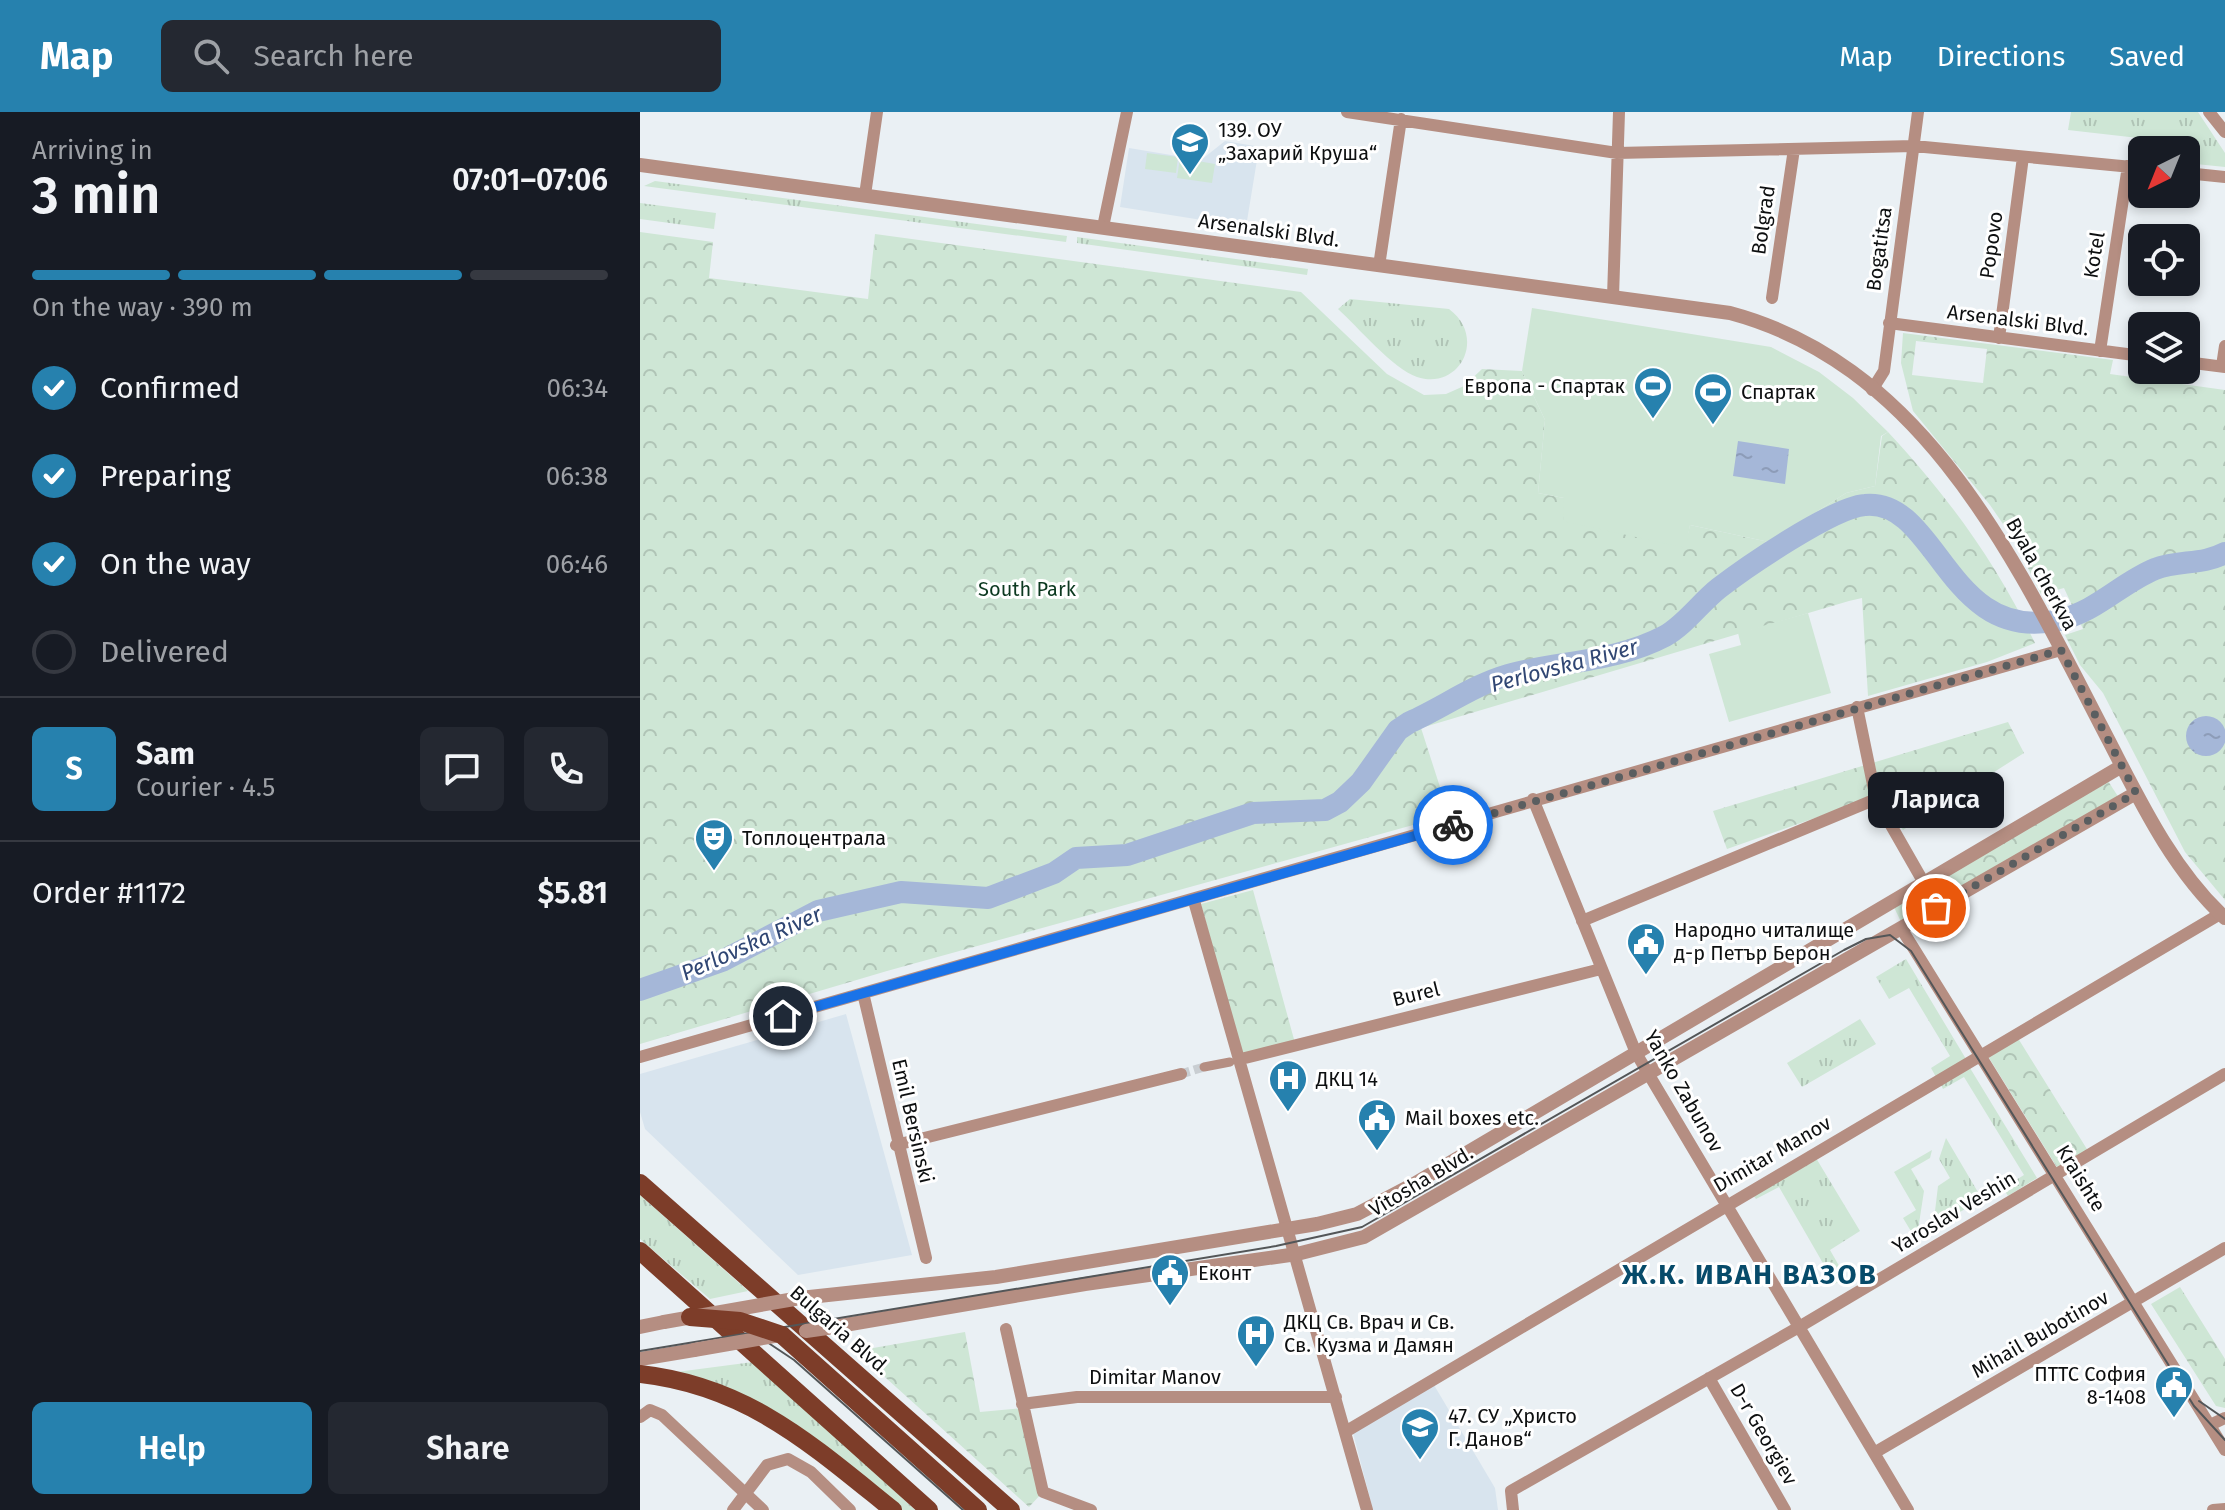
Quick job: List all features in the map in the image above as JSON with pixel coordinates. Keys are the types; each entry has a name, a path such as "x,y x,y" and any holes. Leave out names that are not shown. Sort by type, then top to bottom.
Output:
{"main road":[{"name":"Bulgaria Blvd.","path":"640,1183 1011,1510"},
{"path":"640,1251 929,1510"},
{"path":"690,1317 740,1321 782,1335 978,1510"},
{"path":"640,1374 707,1387 766,1413 893,1510"}],"street":[{"path":"865,195 877,112"},
{"path":"1103,227 1127,112"},
{"path":"1347,112 1617,153 1914,146 2128,166"},
{"path":"1613,297 1619,112"},
{"name":"Bogatitsa","path":"1872,390 1884,371 1918,112"},
{"path":"2209,112 2225,132"},
{"path":"1379,266 1401,119"},
{"name":"Bolgrad","path":"1772,298 1794,149"},
{"name":"Popovo","path":"1999,338 2023,157"},
{"name":"Arsenalski Blvd.","path":"640,165 1730,313 1765,323 1802,340 1872,390"},
{"path":"2200,174 2225,177"},
{"name":"Kotel","path":"2100,351 2128,204"},
{"name":"Arsenalski Blvd.","path":"1889,323 2128,354"},
{"path":"2200,364 2223,367 2225,346"},
{"name":"Byala cherkva","path":"1872,390 1922,436 1964,484 2006,545 2166,846 2223,916"},
{"path":"640,1057 1194,901 1533,799 1857,707 2058,644"},
{"path":"1857,707 1876,799 1924,883"},
{"name":"Vitosha Blvd.","path":"640,1327 800,1298 996,1277 1290,1229 1334,1221 1373,1207 2122,766"},
{"name":"Vitosha Blvd.","path":"640,1359 1085,1284 1341,1245 1388,1226 1478,1169 2136,793"},
{"name":"Yanko Zabunov","path":"1533,799 1636,1053 1908,1510"},
{"path":"1582,921 1876,799"},
{"path":"1194,901 1235,1060 1290,1229 1367,1510"},
{"name":"Dimitar Manov","path":"1345,1432 1726,1204 2223,916"},
{"name":"Kraishte","path":"1901,928 2225,1450"},
{"name":"Burel","path":"1204,1067 1601,969"},
{"name":"Emil Bersinski","path":"863,993 896,1145 926,1258"},
{"path":"896,1145 1181,1074"},
{"name":"Yaroslav Veshin","path":"1513,1510 1511,1491 1799,1327 2225,1074"},
{"name":"Mihail Bubotinov","path":"1874,1453 2225,1248"},
{"path":"1006,1329 1043,1492 1091,1510"},
{"name":"D-r Georgiev","path":"1709,1378 1785,1510"},
{"name":"Dimitar Manov","path":"1022,1404 1077,1397 1336,1397"},
{"path":"645,1414 662,1415 763,1510"},
{"path":"2210,1425 2225,1418"},
{"path":"733,1510 767,1465 777,1460 799,1463 850,1510"},
{"path":"836,1495 863,1486"},
{"path":"2213,1510 2225,1509"}],"shaded area":[{"name":"139. ОУ „Захарий Круша“","path":"1225,141 1267,148 1265,161 1257,160 1246,227 1120,207 1129,148 1201,160"},
{"path":"846,1014 912,1255 798,1275 645,1129 640,1112 640,1074"},
{"name":"47. СУ „Христо Г. Данов“","path":"1434,1385 1495,1488 1498,1510 1373,1510 1353,1433"}],"green space":[{"path":"2071,112 2198,112 2225,153 2225,167 2200,164 2200,136 2128,137 2068,130"},
{"path":"1147,153 1178,157 1176,173 1145,169"},
{"path":"1180,158 1215,164 1212,183 1177,178"},
{"path":"655,181 1067,236 1066,242 644,186"},
{"path":"640,203 716,213 714,229 640,219"},
{"name":"South Park","path":"640,232 713,242 709,278 868,299 875,234 1301,292 1387,374 1424,395 1446,394 1464,386 1482,369 1522,371 1545,420 1538,493 1564,498 1685,547 1690,525 1769,542 1846,493 1875,486 1882,436 1888,432 1970,532 2004,585 2035,643 1987,662 1868,696 1862,598 1849,601 1421,728 1449,815 887,971 640,1044"},
{"path":"1077,237 1308,269 1307,275 1077,243"},
{"path":"1350,299 1449,309 1466,333 1467,347 1463,359 1456,369 1445,376 1432,379 1408,373 1338,309"},
{"name":"Спартак","path":"1532,308 1771,347 1819,372 1853,398 1888,432 1881,436 1875,486 1846,493 1769,542 1690,525 1686,548 1563,521 1564,498 1538,493 1545,420 1522,371"},
{"path":"1903,333 2113,360 2110,374 2128,377 2128,384 2182,384 2225,390 2225,900 2185,852 2103,693 2080,665 2065,635 2083,629 2064,588 2041,594 2014,540 1990,505 1913,411 1901,363","holes":["1916,341 1987,349 1983,383 1912,375"]},
{"path":"1808,613 1831,693 1729,722 1709,654 1741,645 1738,633"},
{"path":"2008,722 2024,753 1903,830 1883,794 1727,849 1713,811"},
{"path":"2108,781 2119,798 1901,922 1893,905"},
{"path":"1253,890 1295,1043 1242,1057 1201,904"},
{"path":"1906,959 1966,1059 1936,1077 1931,1068 1950,1056 1909,988 1889,999 1876,977"},
{"path":"1860,1019 1876,1044 1802,1087 1787,1063"},
{"path":"2016,1035 2090,1154 2060,1172 1986,1053"},
{"path":"1970,1068 2037,1178 2008,1196 2003,1188 2024,1175 1964,1077 1943,1089 1941,1085"},
{"path":"1946,1138 1982,1199 1933,1228 1938,1186 1950,1178 1939,1159"},
{"path":"1932,1150 1930,1158 1911,1169 1924,1191 1918,1230 1912,1233 1903,1218 1916,1210 1894,1172"},
{"path":"1816,1158 1860,1231 1830,1250 1846,1278 1835,1284 1779,1187 1756,1199 1753,1195"},
{"path":"640,1195 748,1291 710,1299 640,1239"},
{"path":"2180,1287 2225,1359 2225,1408 2216,1406 2151,1304"},
{"path":"965,1332 980,1412 1023,1408 1043,1492 1029,1507 856,1351"},
{"path":"753,1362 915,1510 901,1510 792,1424 669,1373"}],"water":[{"path":"1738,441 1789,449 1785,484 1733,476"},
{"path":"2206,716 2220,722 2226,736 2220,750 2206,756 2192,750 2186,736 2192,722"}],"waterway":[{"name":"Perlovska River","path":"640,990 722,961 818,911 901,892 988,898 1054,873 1076,858 1127,855 1253,813 1325,810 1340,802 1361,782 1398,730 1410,722 1495,679 1627,651 1665,636 1749,566 1790,539 1851,508 1865,505 1890,509 1910,524 1968,593 1992,612 2022,622 2059,620 2072,616 2155,569 2225,553"}],"tunnel":[{"path":"1181,1074 1204,1067"}],"tram line":[{"path":"640,1351 1276,1246 1362,1227 1844,950 1866,939 1890,935 1911,951 2194,1406 2225,1440"},
{"path":"746,1336 767,1342 794,1360 963,1510"},
{"path":"2199,1401 2225,1419"}],"way so far":[{"path":"1453,825 1533,799 2061,650 2136,793 1936,908"}],"place":[{"name":"139. ОУ „Захарий Круша“","path":"1190,176"},
{"name":"Европа - Спартак","path":"1653,420"},
{"name":"Спартак","path":"1713,426"},
{"name":"Топлоцентрала","path":"714,872"},
{"name":"Лариса","path":"1936,908"},
{"name":"Народно читалище д-р Петър Берон","path":"1646,976"},
{"name":"ДКЦ 14","path":"1288,1113"},
{"name":"Mail boxes etc.","path":"1377,1152"},
{"name":"Еконт","path":"1170,1307"},
{"name":"ДКЦ Св. Врач и Св. Св. Кузма и Дамян","path":"1256,1368"},
{"name":"ПТТС София 8-1408","path":"2174,1419"},
{"name":"47. СУ „Христо Г. Данов“","path":"1420,1461"}],"district":[{"name":"Ж.К. ИВАН ВАЗОВ","path":"1750,1274"}],"route":[{"path":"783,1016 1453,825"}]}
